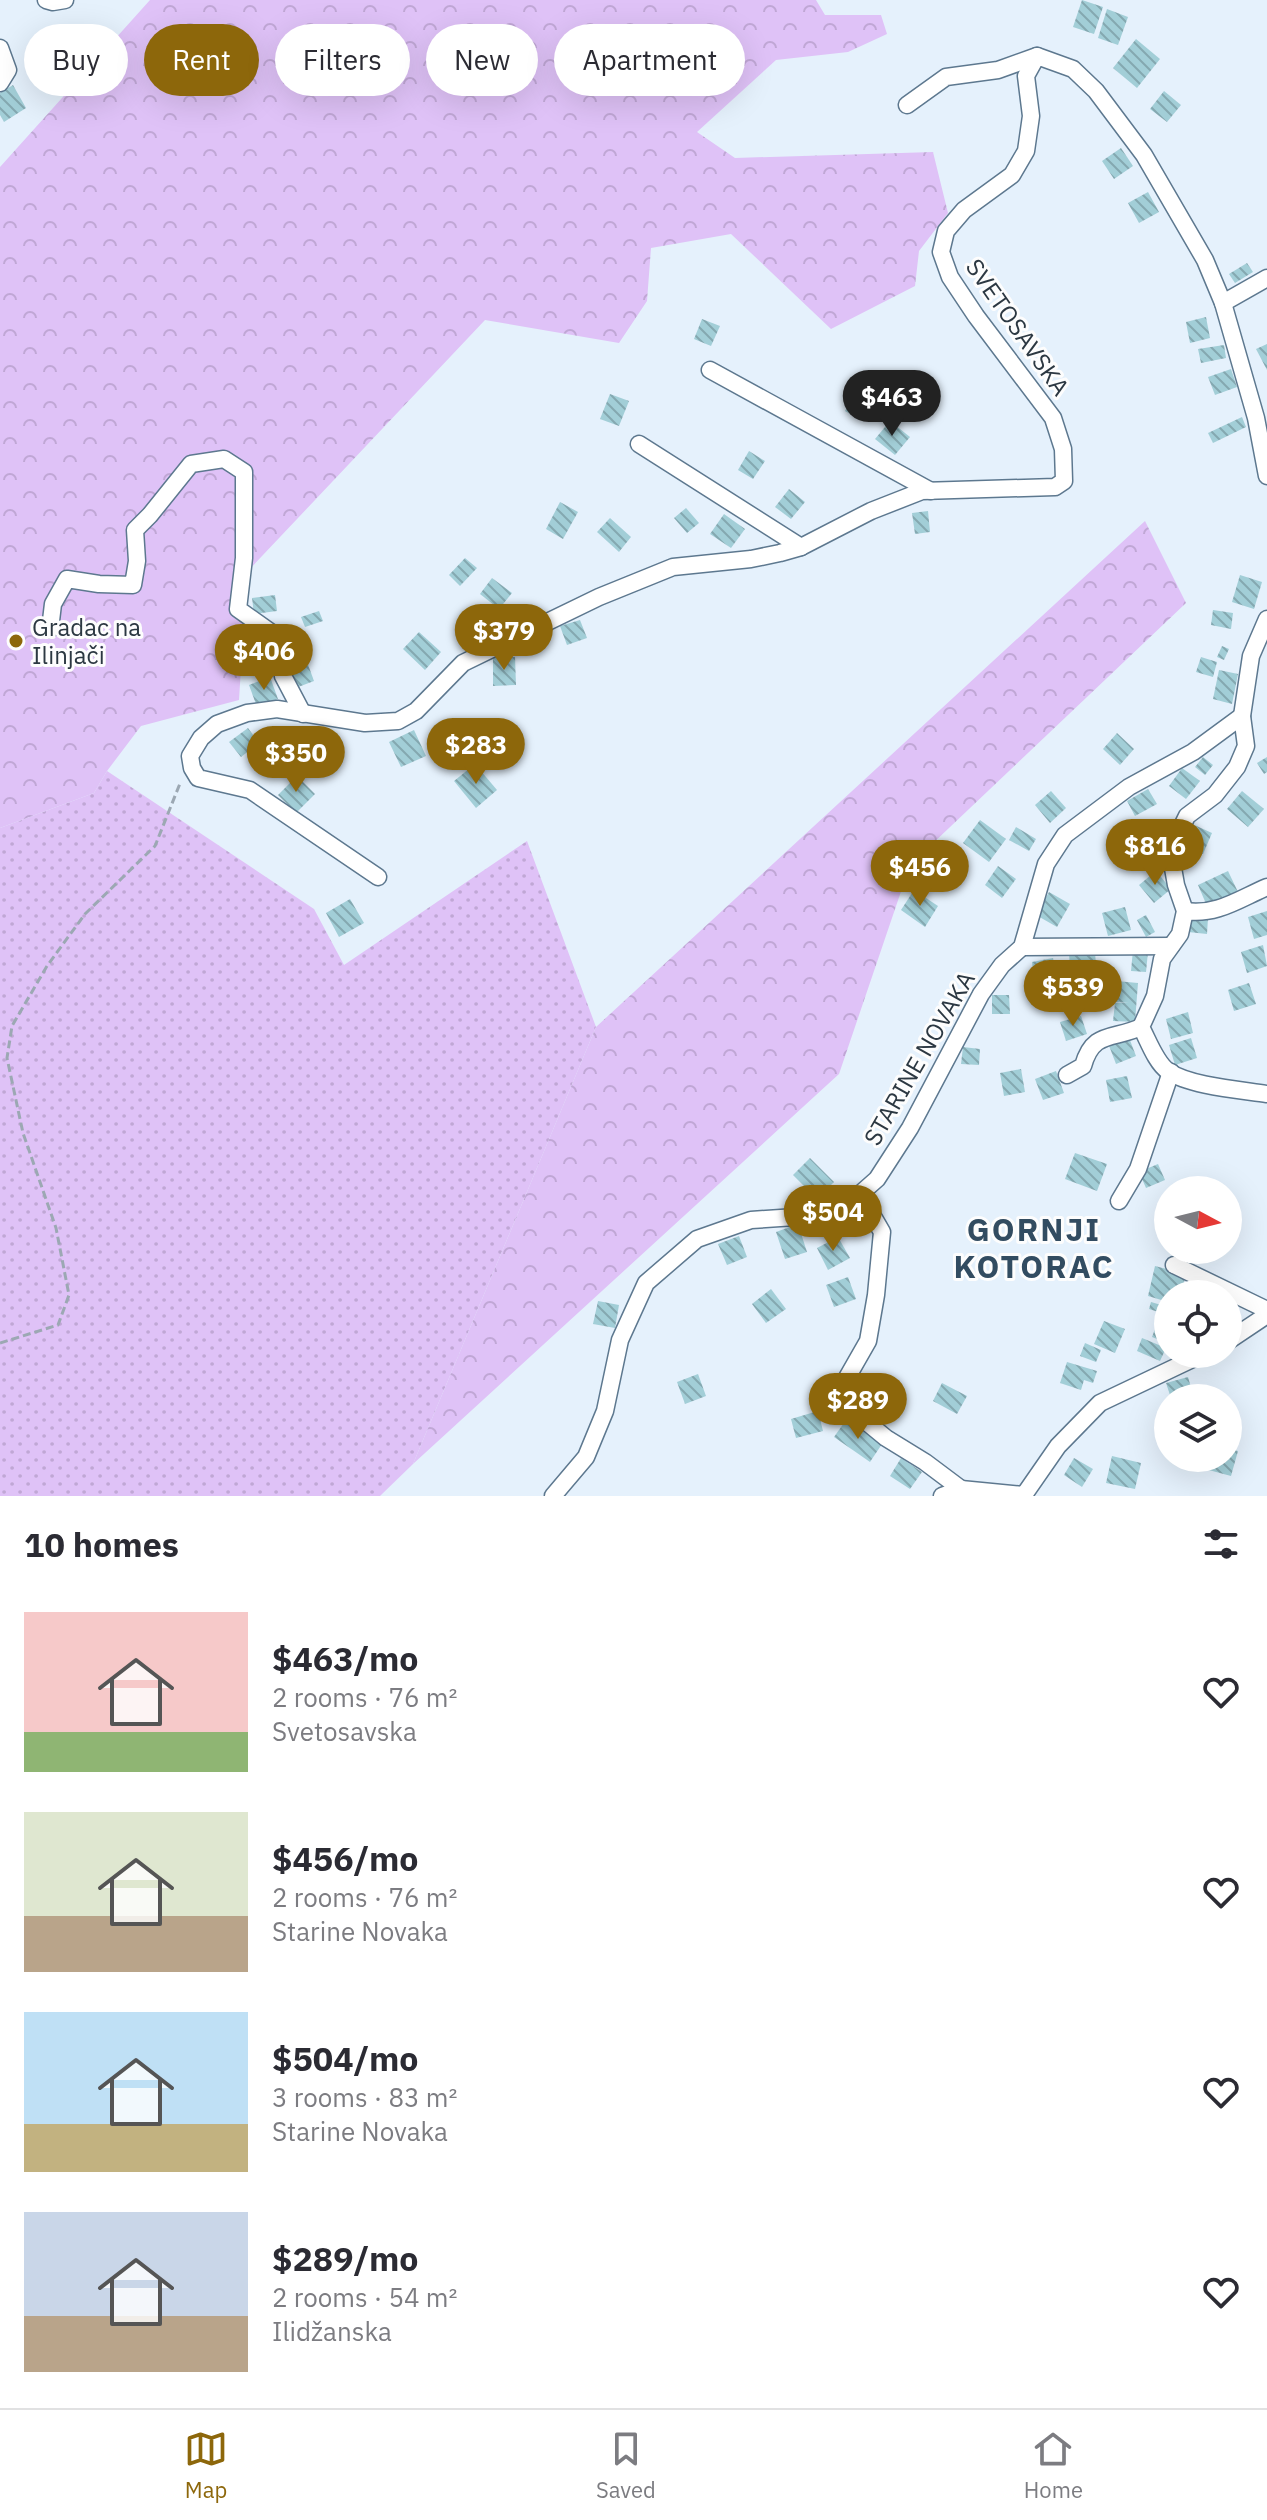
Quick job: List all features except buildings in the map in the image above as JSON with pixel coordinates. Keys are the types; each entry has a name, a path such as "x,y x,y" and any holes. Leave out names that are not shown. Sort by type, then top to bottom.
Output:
{"street":[{"path":"46,0 65,0"},
{"path":"0,48 8,70 0,83"},
{"path":"907,105 946,77 998,70 1037,56 1073,69 1096,91 1144,155 1205,260 1223,303 1256,418 1267,476"},
{"name":"SVETOSAVSKA","path":"190,756 201,738 217,724 247,713 277,709 365,723 398,721 416,711 463,663 635,580 673,567 751,559 801,547 871,511 922,491 1055,487 1064,481 1063,449 1053,418 967,303 950,277 941,252 946,231 964,210 1012,175 1026,151 1031,116 1026,76 1037,56"},
{"path":"1223,303 1267,278"},
{"path":"710,370 931,491"},
{"path":"639,444 801,547"},
{"path":"50,629 53,604 67,579 133,585 137,561 135,530 191,464 224,459 244,472 244,558 238,609 276,636 283,676 303,714"},
{"path":"1141,1027 1155,996 1162,959 1180,934 1185,911 1176,885 1170,851 1187,816 1215,795 1237,767 1246,746 1242,716 1251,656 1267,619"},
{"name":"STARINE NOVAKA","path":"553,1496 586,1457 605,1411 620,1340 646,1283 697,1239 751,1220 810,1216 860,1194 877,1179 910,1128 981,994 1002,965 1022,947 1046,864 1065,835 1129,787 1193,752 1242,716"},
{"path":"190,756 198,778 250,790 378,877"},
{"path":"1185,911 1200,914 1237,903 1267,887"},
{"path":"1022,947 1171,946"},
{"path":"1141,1027 1166,1070 1227,1088 1267,1094"},
{"path":"1067,1075 1083,1066 1088,1049 1097,1041 1141,1027"},
{"path":"1119,1201 1138,1169 1171,1072"},
{"path":"860,1194 882,1232 876,1295 868,1341 836,1397 886,1438 961,1489"},
{"path":"1174,1265 1267,1312 1242,1331"},
{"path":"942,1496 961,1489 1024,1496 1058,1446 1100,1403 1174,1368"}],"path":[{"path":"0,1343 58,1325 69,1295 56,1228 23,1133 7,1058 12,1026 47,966 85,914 155,846 190,756"}],"green space":[{"path":"150,0 816,0 825,15 881,15 887,34 848,52 776,60 745,88 745,24 554,24 554,96 736,96 697,132 735,158 933,152 948,213 919,251 915,286 831,329 731,234 651,248 647,301 619,343 485,320 247,572 239,700 141,726 94,793 0,828 0,167 64,96 128,96 128,24"},
{"path":"1145,521 1186,603 910,865 839,1074 413,1464 596,1027"},
{"path":"107,771 314,909 344,965 527,841 596,1027 413,1464 380,1496 0,1496 0,828 94,793"}],"place":[{"name":"Gradac na Ilinjači","path":"16,641"}],"district":[{"name":"GORNJI KOTORAC","path":"1034,1248"}]}
